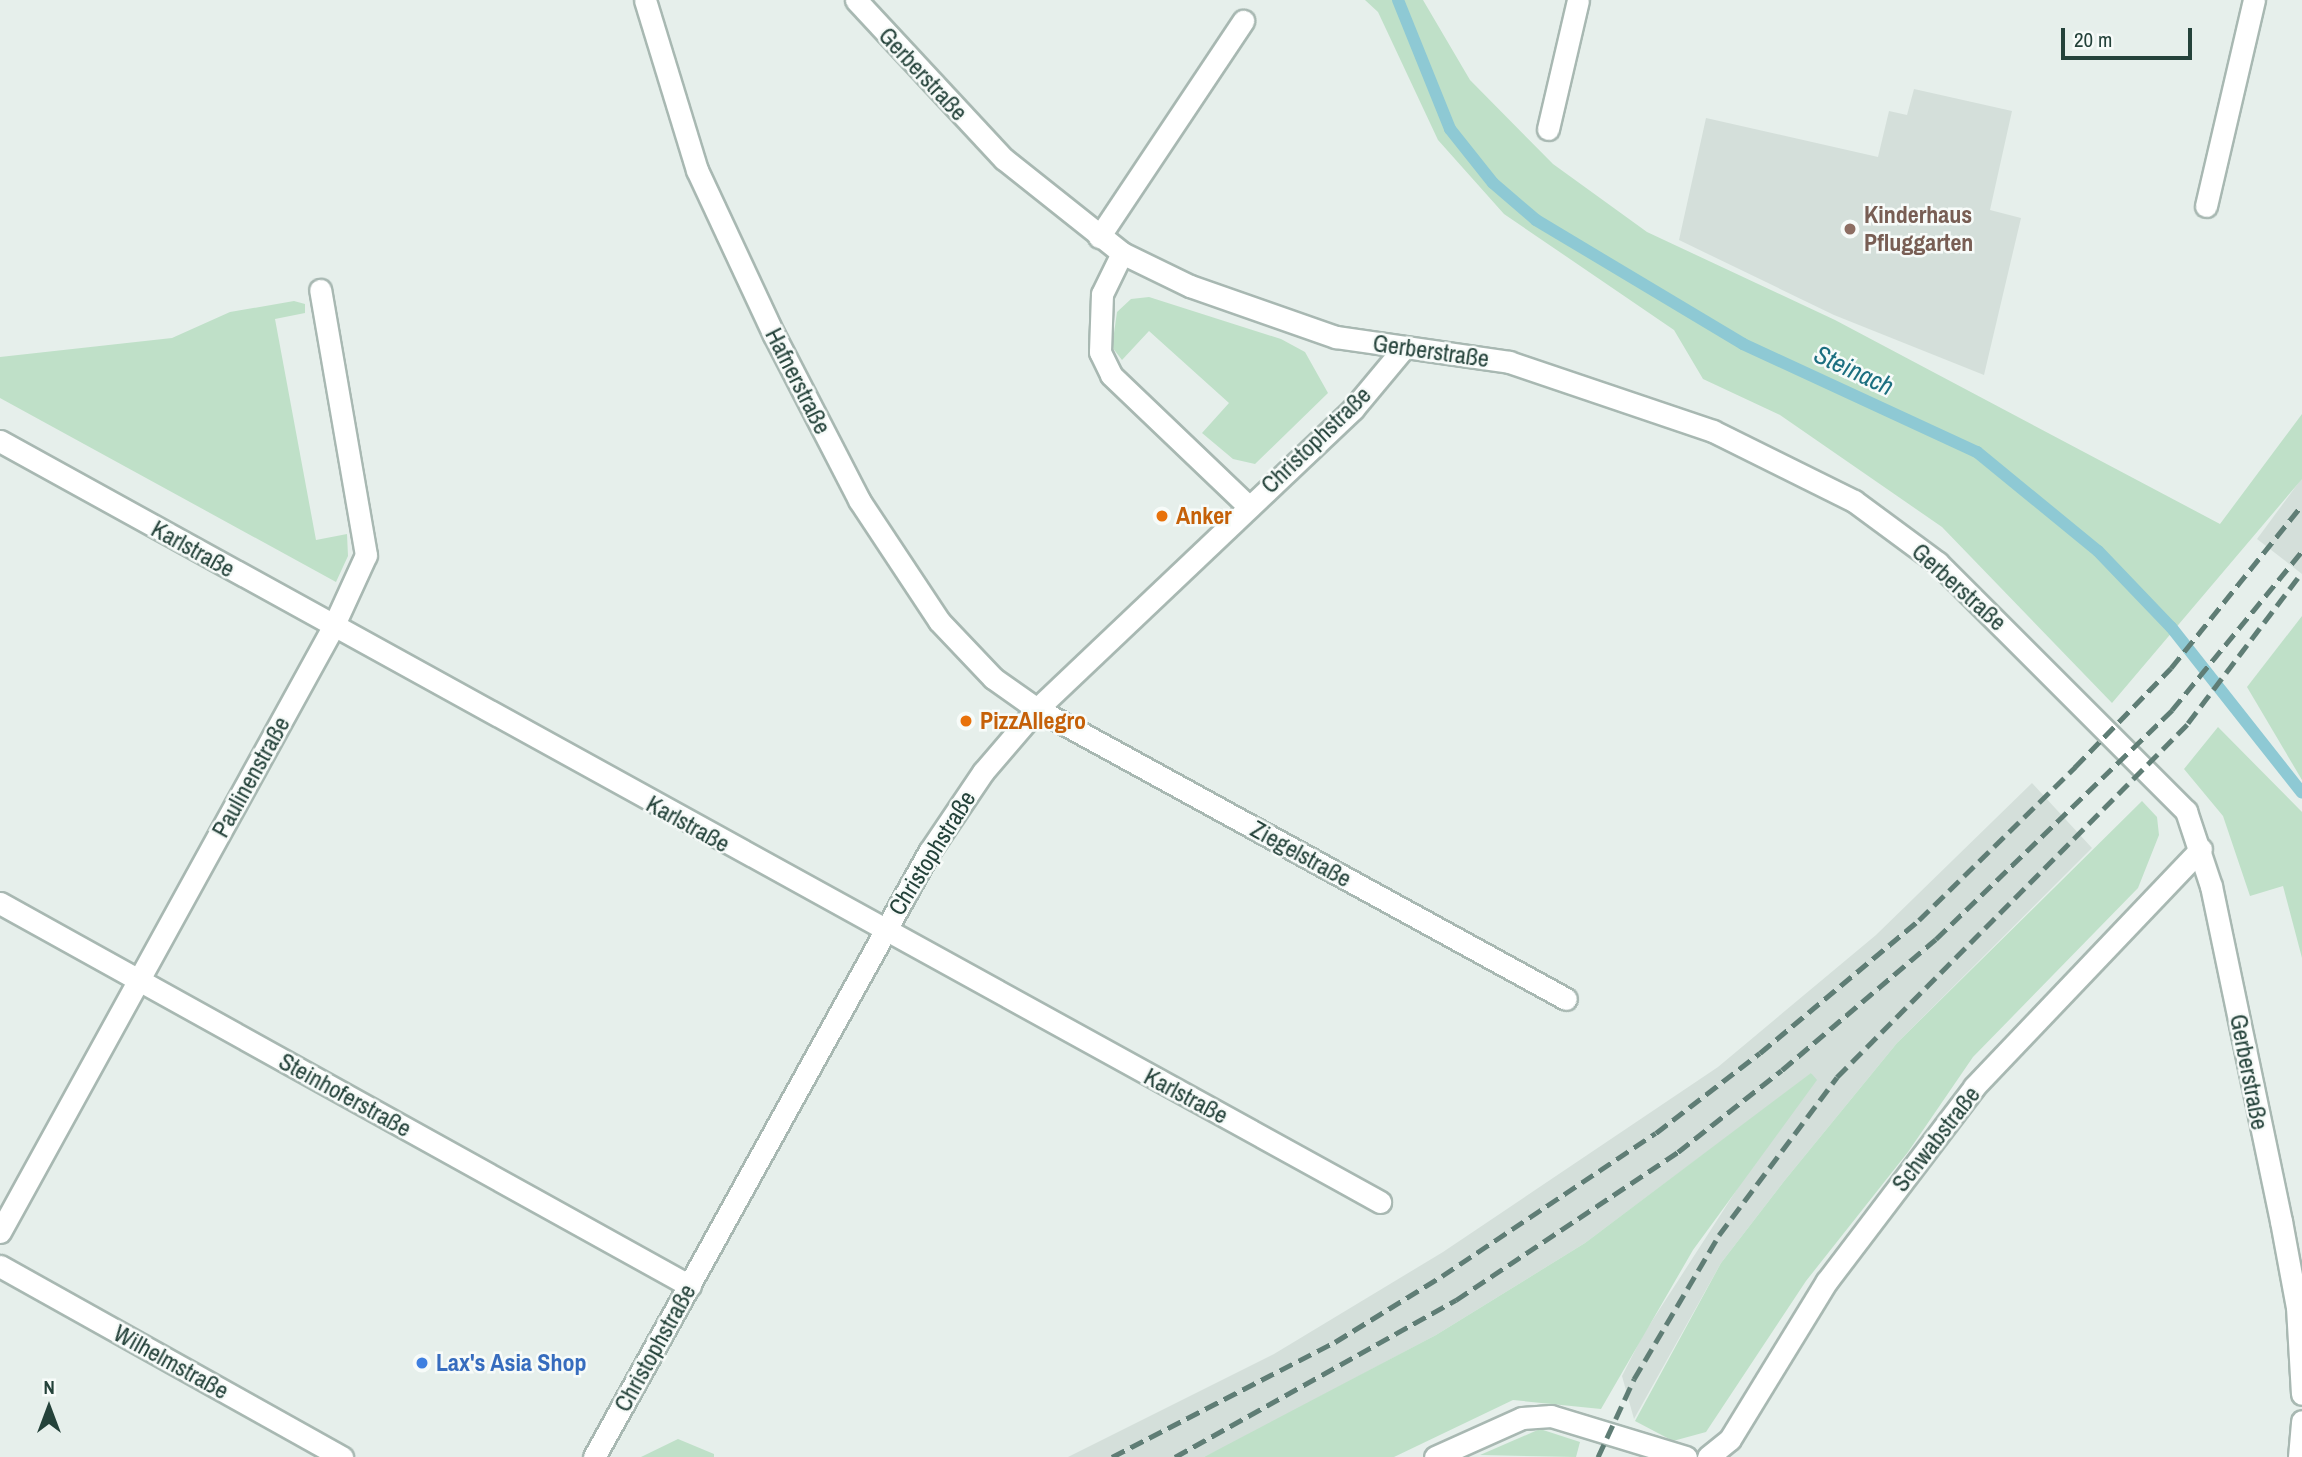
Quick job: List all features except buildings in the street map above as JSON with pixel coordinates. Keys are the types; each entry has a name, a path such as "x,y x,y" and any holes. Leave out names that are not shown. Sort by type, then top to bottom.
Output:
{"street":[{"name":"Hafnerstraße","path":"645,0 697,170 859,499 939,621 993,678 1037,709"},
{"name":"Gerberstraße","path":"856,0 1004,159 1122,253 1190,286 1336,337 1403,349 1509,362 1713,431 1854,501 1938,563 2168,787 2201,849 2297,1307 2302,1394"},
{"path":"1548,129 1578,0"},
{"path":"2206,206 2254,0"},
{"path":"1099,237 1243,21"},
{"path":"1122,253 1102,294 1100,352 1111,375 1248,506"},
{"name":"Paulinenstraße","path":"0,1231 333,627 366,555 320,290"},
{"name":"Christophstraße","path":"594,1457 883,933 983,772 1037,709 1353,409 1403,349"},
{"name":"Karlstraße","path":"0,441 883,933 1380,1202"},
{"name":"Ziegelstraße","path":"1037,709 1566,999"},
{"name":"Schwabstraße","path":"1708,1457 1730,1439 1827,1281 1974,1087 2201,849"},
{"name":"Steinhoferstraße","path":"0,903 690,1286"},
{"path":"2281,1221 2302,1241"},
{"name":"Wilhelmstraße","path":"0,1266 342,1457"},
{"path":"1435,1457 1522,1419 1551,1416 1686,1457"},
{"path":"2299,1457 2302,1421"}],"shaded area":[{"name":"Kinderhaus Pfluggarten","path":"1914,89 2012,111 1990,210 2021,218 1984,375 1834,315 1679,240 1706,118 1878,157 1889,111 1907,115"},
{"path":"2302,478 2302,574 2257,539"},
{"path":"2032,783 2092,848 1897,1043 1785,1180 1721,1263 1634,1419 1622,1376 1643,1335 1812,1073 1585,1243 1436,1335 1233,1443 1204,1457 1068,1457 1274,1354 1443,1252 1718,1067 1876,935"}],"green space":[{"path":"1365,0 1423,0 1470,80 1553,164 1647,232 1835,320 2220,524 2302,414 2302,479 2112,703 1942,527 1780,415 1703,379 1674,330 1504,214 1438,140 1378,12"},
{"path":"1149,297 1281,339 1305,352 1328,393 1255,464 1233,459 1202,433 1229,403 1149,331 1122,360 1112,347 1117,312 1131,299"},
{"path":"294,301 305,304 305,313 275,319 316,540 347,534 348,556 336,582 0,398 0,357 172,338 230,312"},
{"path":"2302,616 2302,780 2247,687"},
{"path":"2218,727 2302,812 2302,958 2283,886 2250,896 2223,816 2184,769"},
{"path":"2142,801 2157,817 2159,835 2138,888 1973,1057 1908,1152 1806,1281 1706,1432 1673,1441 1635,1421 1721,1263 1897,1043"},
{"path":"1811,1073 1817,1080 1693,1250 1601,1409 1513,1400 1394,1457 1204,1457 1436,1335 1585,1243"},
{"path":"1540,1429 1580,1442 1576,1457 1480,1455"},
{"path":"678,1439 714,1454 714,1457 641,1457"}],"waterway":[{"name":"Steinach","path":"1398,0 1450,129 1493,183 1536,220 1743,344 1977,452 2098,551 2171,627 2302,793"}],"railway":[{"path":"1112,1457 1335,1342 1442,1276 1656,1133 1760,1053 1919,920 2075,767 2171,668 2302,505"},
{"path":"1175,1457 1456,1300 1678,1152 1782,1070 1936,939 2172,710 2302,551"},
{"path":"1598,1457 1634,1379 1719,1235 1837,1077 2188,723 2302,572"}],"place":[{"name":"Kinderhaus Pfluggarten","path":"1850,229"},
{"name":"Anker","path":"1162,516"},
{"name":"PizzAllegro","path":"966,721"},
{"name":"Lax's Asia Shop","path":"422,1363"}]}
